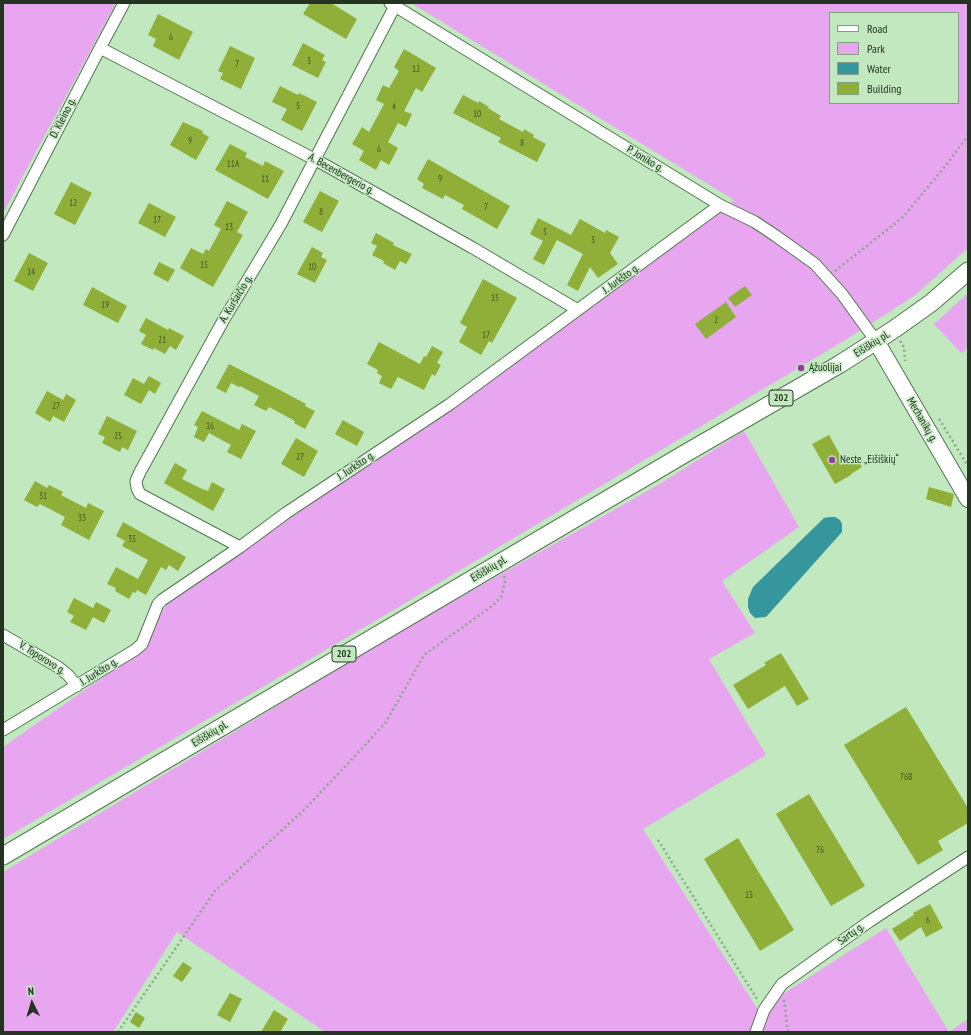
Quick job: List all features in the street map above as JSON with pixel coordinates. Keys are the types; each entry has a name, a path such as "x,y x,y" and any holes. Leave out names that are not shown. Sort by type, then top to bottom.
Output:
{"main road":[{"name":"Eišiškių pl.","path":"3,856 500,562 840,364 893,330 931,303 968,271"},
{"name":"Mechanikų g.","path":"876,341 968,499"}],"street":[{"name":"D. Kleino g.","path":"3,235 124,3"},
{"name":"A. Kuršaičio g.","path":"240,547 140,494 136,488 136,481 219,327 281,224 316,160 392,4"},
{"name":"P. Joniko g.","path":"392,4 720,205 755,222 776,236 815,264 842,294 876,341"},
{"name":"A. Becenbergerio g.","path":"100,48 316,160 473,248 578,310"},
{"name":"J. Jurkšto g.","path":"3,730 135,650 142,644 158,604 162,600 286,514 450,404 720,205"},
{"name":"V. Toporovo g.","path":"3,635 58,667 68,675 77,686"},
{"name":"Sartų g.","path":"756,1032 764,1010 782,984 870,921 968,857"}],"path":[{"path":"827,277 902,218 943,169 968,136"},
{"path":"893,330 904,347 904,360 908,367"},
{"path":"936,413 968,466"},
{"path":"118,1032 215,891 303,811 386,722 424,655 492,606 502,596 505,580 500,562"},
{"path":"658,840 764,1010"},
{"path":"782,984 788,1032"}],"green space":[{"path":"3,3 116,3 3,213"},
{"path":"411,3 968,3 968,248 914,296 847,339 380,618 3,839 3,747 141,651 166,605 579,317 734,200"},
{"path":"968,293 968,348 961,353 934,324"},
{"path":"744,431 799,527 722,581 755,633 709,659 766,755 643,829 758,1010 886,928 949,1032 325,1032 177,932 113,1032 3,1032 3,872 401,631 658,485"},
{"path":"968,1019 968,1032 949,1032"}],"water":[{"path":"835,517 840,520 842,524 842,532 766,617 755,618 750,613 748,607 748,599 753,587 824,518"}],"building":[{"path":"310,3 331,3 357,19 346,39 303,14"},
{"path":"158,14 193,32 179,60 153,46 156,39 148,35"},
{"path":"303,43 325,55 322,60 326,62 318,78 292,65"},
{"path":"230,46 255,58 241,89 220,79 223,73 218,71"},
{"path":"404,49 436,68 422,92 416,88 404,111 412,114 406,127 398,123 388,142 398,148 389,165 381,160 376,170 359,160 364,151 352,144 362,127 369,132 384,104 376,100 383,85 389,88 399,71 394,67"},
{"path":"280,86 317,102 302,131 281,120 287,109 272,102"},
{"path":"463,95 478,103 479,101 501,116 499,119 523,132 524,129 534,135 533,137 546,144 537,162 498,142 501,138 453,113"},
{"path":"183,122 203,131 202,133 209,137 196,160 170,145"},
{"path":"230,144 247,153 245,157 263,166 265,161 284,171 268,199 215,170"},
{"path":"428,159 510,206 497,229 462,209 464,205 445,195 443,199 422,188 424,184 417,179"},
{"path":"71,182 92,193 75,225 54,214"},
{"path":"320,191 339,201 322,232 303,222"},
{"path":"227,201 248,212 237,232 243,235 213,287 180,268 191,248 203,254 206,249 209,251 221,229 214,225"},
{"path":"149,203 176,217 165,237 138,223"},
{"path":"538,218 571,235 580,219 605,233 606,230 619,237 610,253 618,264 598,278 590,267 578,291 567,285 583,254 557,240 544,265 533,259 543,241 530,234"},
{"path":"376,233 394,243 393,245 412,254 406,264 400,261 395,270 383,263 384,261 372,255 377,246 371,243"},
{"path":"312,247 323,253 321,257 327,260 315,283 297,274"},
{"path":"29,253 48,263 33,291 14,281"},
{"path":"159,262 175,270 168,282 153,274"},
{"path":"483,279 517,298 492,343 489,341 481,355 459,342 467,327 460,323"},
{"path":"745,286 752,295 735,307 728,298"},
{"path":"92,287 127,306 118,323 83,305"},
{"path":"726,302 736,317 706,339 695,324"},
{"path":"146,318 168,330 169,328 184,336 176,350 170,346 165,354 154,348 153,350 141,344 146,335 139,331"},
{"path":"379,342 420,364 432,346 443,352 437,363 441,365 435,376 432,374 424,390 398,377 391,389 379,383 382,376 377,373 378,370 367,364"},
{"path":"229,364 306,404 305,406 315,411 305,429 294,423 295,421 269,407 266,411 254,405 259,396 240,386 239,387 231,383 226,393 216,388"},
{"path":"149,376 161,383 155,394 149,390 141,404 124,395 133,378 144,384"},
{"path":"47,391 63,400 66,394 76,400 64,422 53,416 50,422 35,413"},
{"path":"202,411 239,430 242,424 256,431 241,459 227,452 231,445 209,433 204,442 194,437 198,427 194,425"},
{"path":"107,416 137,431 128,450 122,447 120,452 102,443 105,437 98,434"},
{"path":"343,420 364,432 357,446 335,434"},
{"name":"Neste „Eišiškių“","path":"829,435 845,464 856,457 862,467 835,484 812,444"},
{"path":"296,438 318,451 304,477 281,464"},
{"path":"175,463 187,470 182,479 208,491 212,482 225,489 213,511 164,483"},
{"path":"35,481 47,488 49,485 63,492 61,495 86,508 88,503 104,511 89,540 61,525 65,517 40,504 37,507 24,500"},
{"path":"929,487 954,494 951,507 926,499"},
{"path":"123,522 186,557 178,571 169,565 166,570 161,567 146,595 137,590 136,593 133,592 129,599 115,591 116,588 107,584 116,567 138,579 148,560 122,546 125,541 116,536"},
{"path":"74,598 93,608 96,602 111,610 104,623 93,617 86,630 70,622 74,616 67,612"},
{"path":"781,653 809,699 797,706 785,686 748,709 733,685 766,665 764,663"},
{"path":"906,707 968,808 968,823 938,841 943,850 918,865 844,745"},
{"path":"809,794 865,886 831,906 776,814"},
{"path":"738,838 794,930 760,951 704,859"},
{"path":"930,904 943,928 926,937 921,927 900,941 892,929 914,915 913,913"},
{"path":"183,962 192,968 182,982 173,976"},
{"path":"230,993 242,999 230,1022 217,1015"},
{"path":"274,1010 288,1019 280,1032 261,1032"},
{"path":"136,1012 145,1018 139,1028 130,1022"}],"place":[{"name":"Ąžuolijai","path":"801,368"},
{"name":"Neste „Eišiškių“","path":"832,460"}]}
